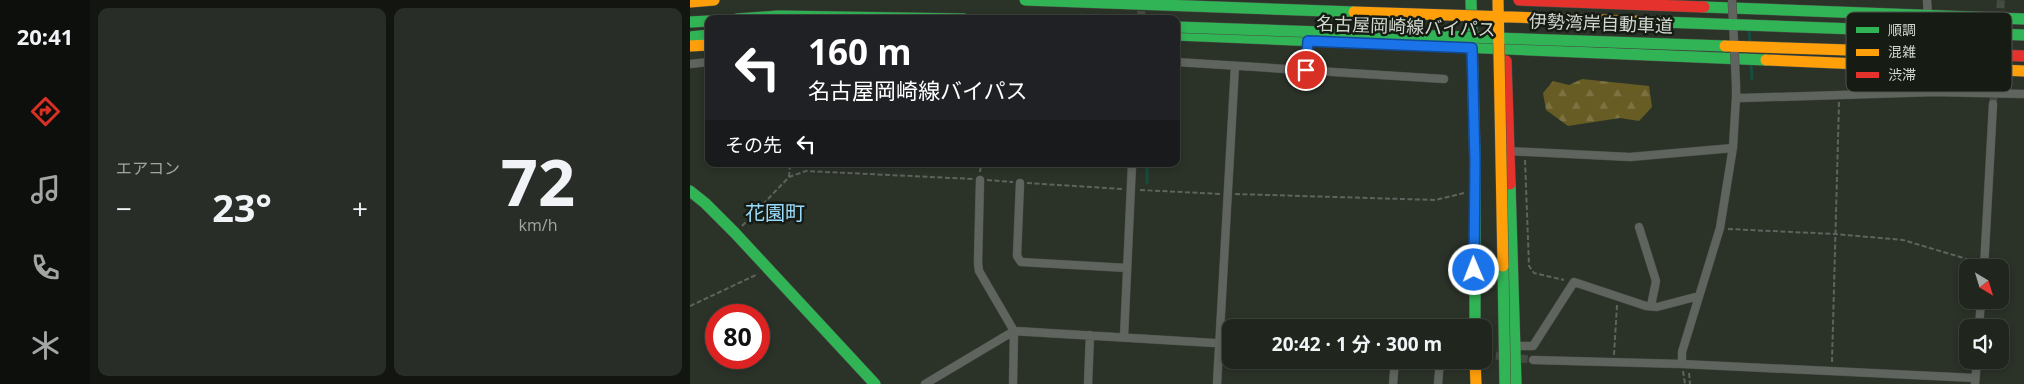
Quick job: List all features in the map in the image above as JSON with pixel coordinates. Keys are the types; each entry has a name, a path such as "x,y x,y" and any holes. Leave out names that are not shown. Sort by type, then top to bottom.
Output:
{"main road":[{"path":"690,2 714,0"},
{"name":"伊勢湾岸自動車道","path":"1025,0 1846,29"},
{"path":"1470,0 1475,161 1475,319"},
{"path":"1492,0 1499,384"},
{"path":"1498,0 1505,384"},
{"path":"1504,0 1516,384"},
{"path":"1519,0 1846,13"},
{"path":"690,22 705,20"},
{"name":"伊勢湾岸自動車道","path":"1180,27 1846,50"},
{"path":"690,32 705,30"},
{"path":"690,37 705,35"},
{"name":"名古屋岡崎線バイパス","path":"1180,35 1846,64"},
{"path":"690,46 705,45"},
{"path":"690,192 705,203 735,233 875,384"},
{"path":"1475,369 1476,384"}],"street":[{"path":"1682,364 1682,352 1720,228 1733,148 1736,85 1732,0"},
{"path":"1306,70 1308,41"},
{"path":"690,64 705,62"},
{"path":"1180,62 1444,79"},
{"path":"1217,384 1235,66"},
{"path":"1736,97 1935,92 2024,94"},
{"path":"1984,259 1993,104"},
{"path":"1508,151 1630,157 1733,148"},
{"path":"1124,337 1132,167"},
{"path":"980,180 979,270 1014,331 1013,384"},
{"path":"1020,183 1017,256 1020,262 1127,268"},
{"path":"1639,228 1656,280 1651,306"},
{"path":"1516,346 1532,346 1574,282 1657,307 1699,296"},
{"path":"925,384 1014,331 1220,343"},
{"path":"1088,384 1090,335"},
{"path":"1533,360 1682,364 1975,381"},
{"path":"1393,384 1394,369"},
{"path":"1438,384 1439,369"}],"path":[{"path":"1832,372 1840,95"},
{"path":"1525,152 1529,266 1534,272 1574,282"},
{"path":"789,177 790,167"},
{"path":"735,233 789,177 806,171 980,180"},
{"path":"1720,228 1835,234 1903,240 1962,259"},
{"path":"690,306 769,269"},
{"path":"1613,362 1618,296"},
{"path":"1682,364 1685,384"}],"green space":[{"path":"1582,79 1649,86 1652,107 1639,121 1620,118 1568,126 1546,110 1543,93 1553,81 1569,85"}],"waterway":[{"path":"1749,30 1750,44"},
{"path":"1751,62 1752,79"},
{"path":"1147,167 1147,183"}],"tunnel":[{"path":"2000,12 2001,0"},
{"path":"1141,15 1142,1"},
{"path":"1993,104 1994,92"},
{"path":"1492,355 1533,360"}],"traffic: fast":[{"path":"1025,0 1354,12"},
{"path":"1471,0 1475,161 1475,319"},
{"path":"1704,7 1846,12"},
{"path":"2012,19 2024,19"},
{"path":"690,22 705,21"},
{"path":"1661,22 1846,29"},
{"path":"1180,27 1725,46"},
{"path":"690,37 705,35"},
{"path":"1180,35 1766,60"},
{"path":"2012,35 2024,35"},
{"path":"1510,184 1516,384"},
{"path":"690,191 735,233 875,384"},
{"path":"1503,266 1505,384"}],"traffic: slow":[{"path":"690,2 714,0"},
{"path":"1498,0 1503,266"},
{"path":"1354,12 1661,22"},
{"path":"690,46 705,45"},
{"path":"1725,46 1846,50"},
{"path":"1766,60 1846,63"},
{"path":"2012,70 2024,71"},
{"path":"1475,369 1476,384"}],"traffic: jam":[{"path":"1519,0 1704,7"},
{"path":"2012,56 2024,56"},
{"path":"1506,61 1510,184"}],"district":[{"name":"花園町","path":"775,213"}],"route":[{"path":"1306,70 1308,41 1472,48 1475,161 1474,270"}]}
